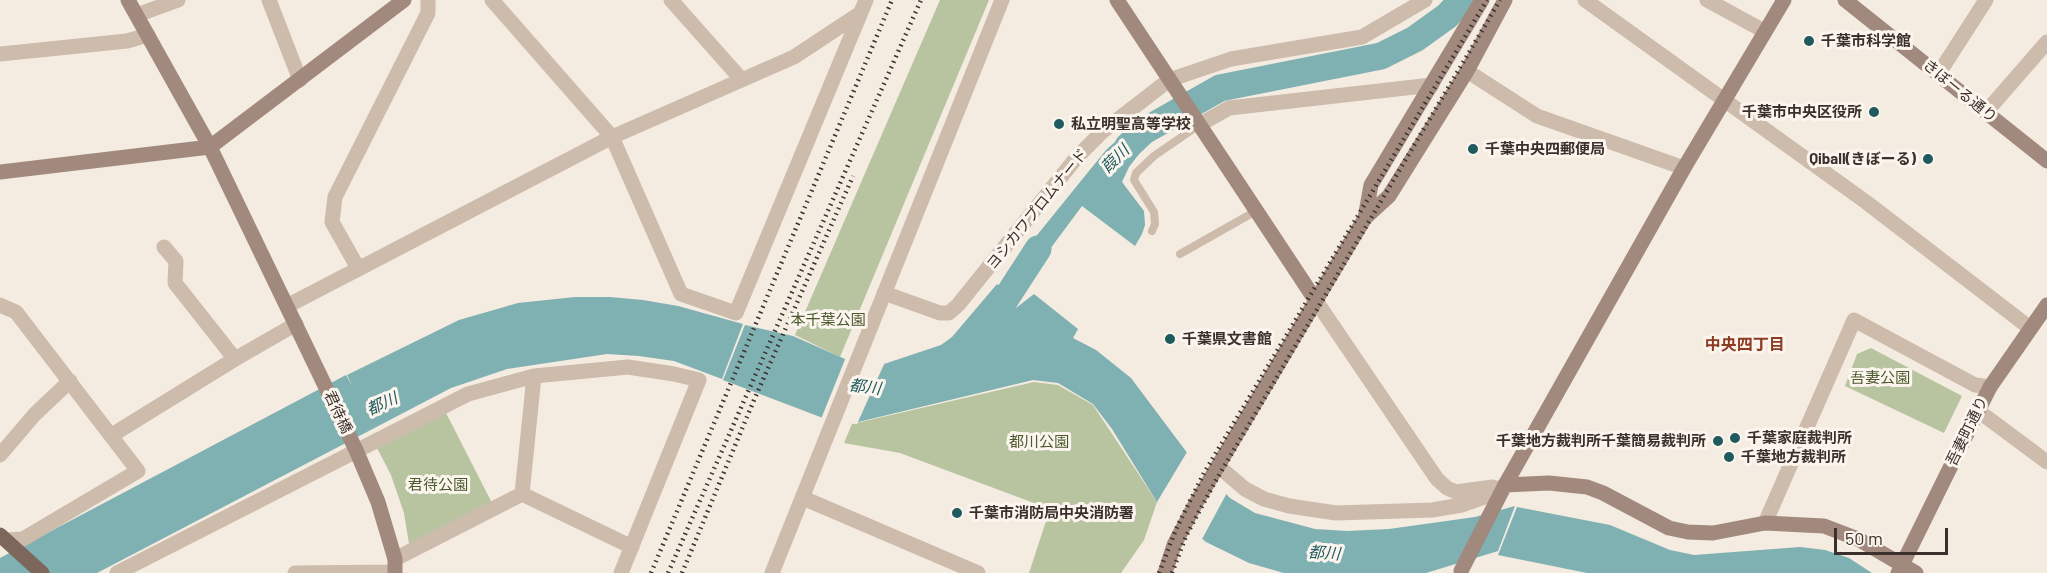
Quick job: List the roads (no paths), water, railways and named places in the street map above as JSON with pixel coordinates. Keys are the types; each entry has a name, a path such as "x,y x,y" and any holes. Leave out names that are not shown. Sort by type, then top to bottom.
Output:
{"main road":[{"path":"2,539 42,573"}],"street":[{"name":"君待橋","path":"128,0 210,147 356,450 378,502 395,568"},
{"path":"137,15 178,0"},
{"path":"269,0 300,80"},
{"path":"358,268 332,222 335,198 428,13 428,0"},
{"path":"492,0 612,136 681,294 736,313 862,7"},
{"path":"671,0 741,79"},
{"path":"772,573 1002,0"},
{"path":"1118,0 1316,301 1437,479 1447,488 1456,492 1505,485 1549,483 1587,487 1669,528 1688,532 1713,533 1765,523 1824,526 1858,539 1905,571"},
{"name":"ヨシカワプロムナード","path":"884,293 940,313 950,313 1077,157 1103,131 1169,80 1231,59 1345,41 1362,36 1425,0"},
{"path":"1365,218 1371,185 1482,0"},
{"path":"1165,573 1174,545 1218,466 1365,218 1389,196 1467,71 1506,0"},
{"path":"1585,0 1866,202 2030,328"},
{"path":"1707,0 1764,31"},
{"path":"1460,572 1505,485 1684,168 1784,0"},
{"name":"きぼーる通り","path":"1845,0 2047,161"},
{"path":"1939,74 1986,0"},
{"path":"0,172 210,147 300,80 397,2"},
{"path":"287,306 612,136 794,57 862,7"},
{"path":"0,54 127,41 148,35"},
{"path":"1986,112 2047,42"},
{"path":"1467,71 1537,116 1684,168"},
{"path":"1195,120 1228,108 1432,85"},
{"path":"164,247 176,261 175,283 235,359"},
{"path":"0,305 15,312 138,471 23,539 2,539"},
{"name":"吾妻町通り","path":"1905,571 1977,410 1990,387 2047,305"},
{"path":"1765,523 1854,320 1975,385 1990,387"},
{"path":"112,435 296,324"},
{"path":"117,573 468,394 534,376 628,367 699,380 621,573"},
{"path":"522,494 534,376"},
{"path":"0,454 35,414 70,381"},
{"path":"1977,410 2047,462"},
{"path":"1218,466 1245,489 1264,499 1289,506 1336,513 1432,510 1462,505 1482,498 1505,485"},
{"path":"522,494 632,547"},
{"path":"295,573 395,568 522,494"},
{"path":"803,498 978,573"}],"lane":[{"path":"1152,231 1155,224 1154,212 1134,180 1136,173 1195,120"},
{"path":"1180,254 1256,211"}],"water":[{"path":"1151,117 1161,132 1150,140 1129,167 1122,182 1144,211 1145,225 1135,246 1082,206 1024,284 1008,271 1106,150 1126,132"},
{"name":"都川","path":"997,284 1013,296 992,323 994,325 1034,294 1078,329 1073,338 1096,350 1131,378 1188,454 1230,498 1255,513 1315,529 1347,531 1389,529 1475,517 1515,506 1498,551 1426,573 1284,573 1249,563 1206,542 1157,502 1112,429 1093,404 1058,383 1033,380 854,423 823,418 723,380 745,325 793,336 845,359 878,366 941,345 952,337"},
{"name":"都川","path":"575,297 643,300 678,306 743,324 722,379 674,361 607,354 507,369 451,388 97,573 0,573 0,558 346,375 353,387 347,375 459,320 518,303"},
{"path":"1517,507 1610,525 1670,550 1694,555 1800,547 1825,550 1849,558 1872,573 1587,573 1498,555"}],"waterway":[{"name":"葭川","path":"1128,146 1144,131 1220,88 1381,56 1415,39 1447,16 1462,0"},
{"name":"葭川","path":"990,323 1038,249"}],"railway":[{"path":"651,573 892,0"},
{"path":"668,573 921,0"},
{"path":"1159,573 1176,529 1204,473 1487,0"},
{"path":"1172,573 1186,536 1215,482 1500,0"},
{"path":"682,573 754,400 853,176"}],"place":[{"name":"千葉市科学館","path":"1809,41"},
{"name":"千葉市中央区役所","path":"1874,112"},
{"name":"私立明聖高等学校","path":"1059,124"},
{"name":"千葉中央四郵便局","path":"1473,149"},
{"name":"Qiball(きぼーる)","path":"1928,159"},
{"name":"千葉県文書館","path":"1170,339"},
{"name":"千葉家庭裁判所","path":"1735,438"},
{"name":"千葉地方裁判所千葉簡易裁判所","path":"1718,441"},
{"name":"千葉地方裁判所","path":"1729,457"},
{"name":"千葉市消防局中央消防署","path":"957,513"}],"district":[{"name":"中央四丁目","path":"1745,345"}],"park label":[{"name":"本千葉公園","path":"828,320"},
{"name":"吾妻公園","path":"1880,378"},
{"name":"都川公園","path":"1039,442"},
{"name":"君待公園","path":"438,485"}]}
